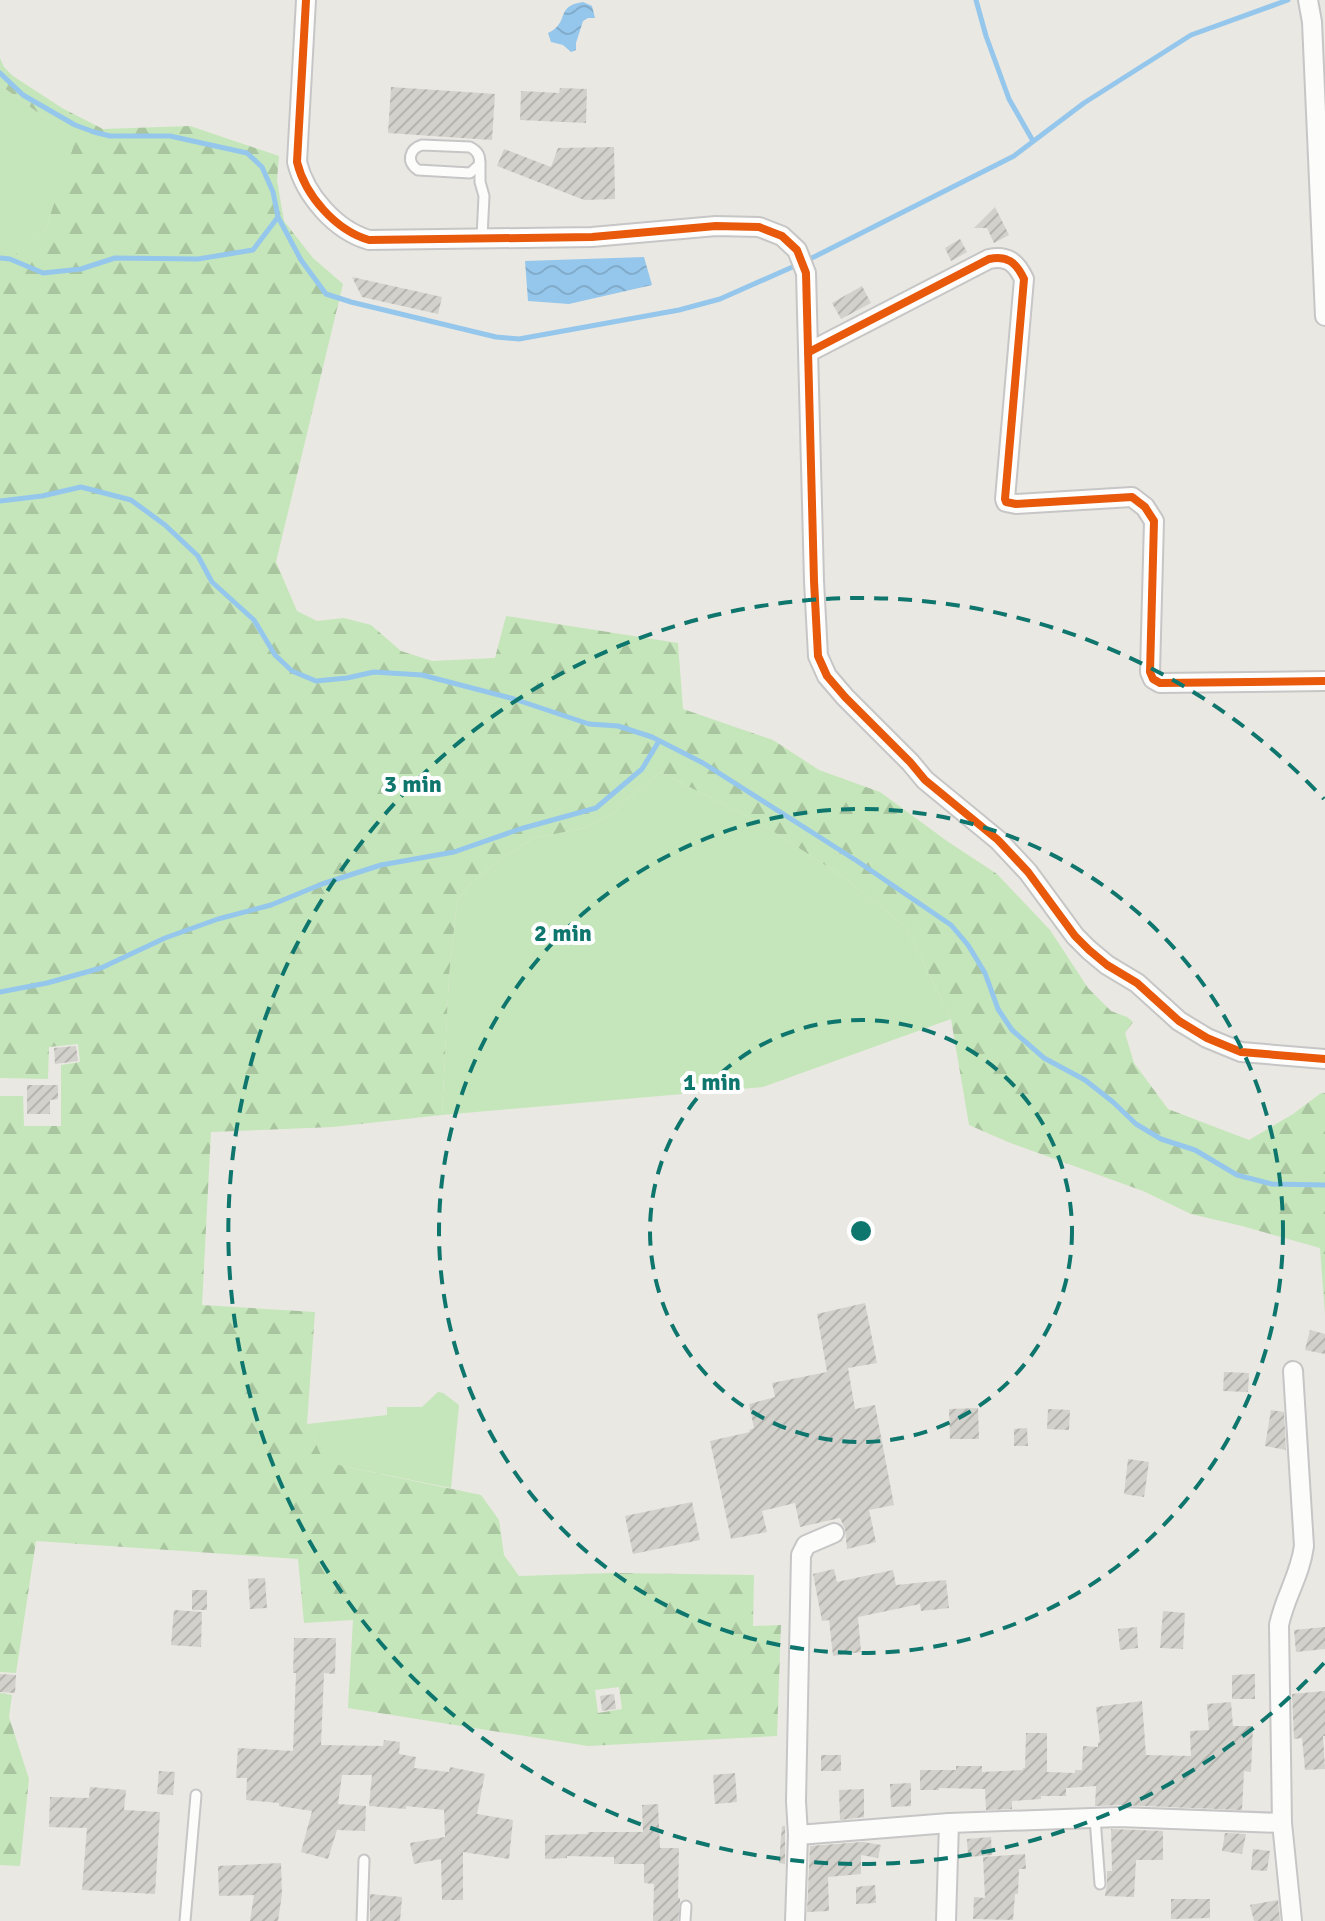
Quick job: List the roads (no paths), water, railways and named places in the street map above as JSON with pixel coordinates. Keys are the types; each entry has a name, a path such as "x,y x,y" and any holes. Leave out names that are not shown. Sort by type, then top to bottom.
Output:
{"street":[{"path":"306,0 297,162 301,179 314,197 341,228 355,236 369,240 592,237 716,226 759,227 782,236 797,250 806,273 818,656 827,676 925,780 998,840 1028,872 1075,936 1089,950 1137,983 1179,1021 1207,1038 1241,1052 1325,1059"},
{"path":"1308,0 1312,22 1325,316"},
{"path":"809,352 989,259 999,257 1011,260 1019,267 1024,279 1006,502 1132,497 1145,507 1154,521 1150,672 1153,679 1160,683 1325,681"},
{"path":"1292,1921 1282,1823 1279,1625 1284,1605 1300,1570 1304,1546 1293,1371"},
{"path":"795,1921 801,1555 806,1545 834,1533"},
{"path":"798,1835 949,1823 1095,1818 1282,1823"},
{"path":"946,1921 949,1823"}],"lane":[{"path":"480,161 474,172 465,173 418,170 410,161 411,152 422,145 470,147 477,152 480,161 480,182 484,196 482,237"},
{"path":"465,173 480,182"},
{"path":"185,1921 196,1795"},
{"path":"1095,1818 1100,1884"},
{"path":"362,1921 364,1860"},
{"path":"685,1921 686,1906"}],"water":[{"path":"583,2 592,6 595,18 583,21 576,50 571,52 563,45 551,42 548,33 555,29 569,7"},
{"path":"644,257 652,285 569,304 528,301 525,261"}],"waterway":[{"path":"976,0 1009,99 1033,141"},
{"path":"806,261 1014,156 1084,103 1191,35 1288,0"},
{"path":"0,73 23,95 75,125 94,132 110,136 170,136 247,153 262,167 273,192 278,217 301,260 326,294 496,337 519,339 679,310 720,299 797,265"},
{"path":"0,258 43,273 81,269 115,258 198,259 253,250 278,217"},
{"path":"0,501 81,487 131,500 165,525 198,556 212,582 254,620 275,655 292,671 316,681 374,672 422,675 514,699 589,724 618,726 652,737 703,763 951,925 985,973 998,1009 1012,1030 1044,1058 1085,1080 1136,1124 1161,1139 1195,1150 1237,1175 1272,1184 1325,1185"},
{"path":"0,992 101,968 165,938 271,905 381,865 454,852 520,829 596,808 642,769 659,741"}]}
